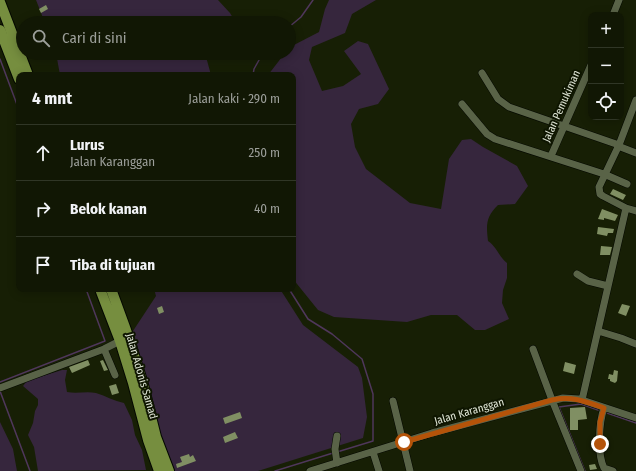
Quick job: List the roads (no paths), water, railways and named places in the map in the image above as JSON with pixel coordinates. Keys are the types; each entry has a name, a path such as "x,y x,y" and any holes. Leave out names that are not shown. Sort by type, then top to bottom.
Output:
{"highway":[{"path":"0,2 16,44"},
{"path":"0,30 16,72"},
{"path":"22,60 27,72"},
{"name":"Jalan Adonis Samad","path":"101,292 169,471"},
{"name":"Jalan Adonis Samad","path":"112,292 126,330 140,393 148,440 159,471"}],"street":[{"path":"614,12 619,0"},
{"name":"Jalan Pemukiman","path":"551,156 588,72"},
{"path":"482,73 498,99 503,104 619,145 636,153"},
{"path":"636,100 619,145 599,187 600,194 605,198 636,211"},
{"path":"462,104 490,136 502,142 551,156 604,174 627,184"},
{"path":"582,400 626,208"},
{"path":"577,274 588,281 608,286"},
{"path":"598,331 636,344"},
{"path":"1,387 104,349 120,341"},
{"path":"104,349 115,375"},
{"path":"533,349 581,471"},
{"name":"Jalan Karanggan","path":"310,471 404,442 562,398 582,400 636,418"},
{"path":"393,401 410,471"},
{"path":"604,408 599,428 601,460 604,468 613,471"},
{"path":"337,436 337,463"},
{"path":"373,452 379,471"}],"waterway":[{"path":"296,21 301,17 313,0"},
{"path":"0,59 16,102"},
{"path":"254,72 259,60"},
{"path":"0,382 105,341 87,292"},
{"path":"291,292 308,319 332,334 362,359 373,394 373,441 337,452"},
{"path":"0,391 30,471"},
{"path":"585,471 559,407 581,404 598,410"},
{"path":"607,413 636,423"},
{"path":"275,471 333,453"}]}
